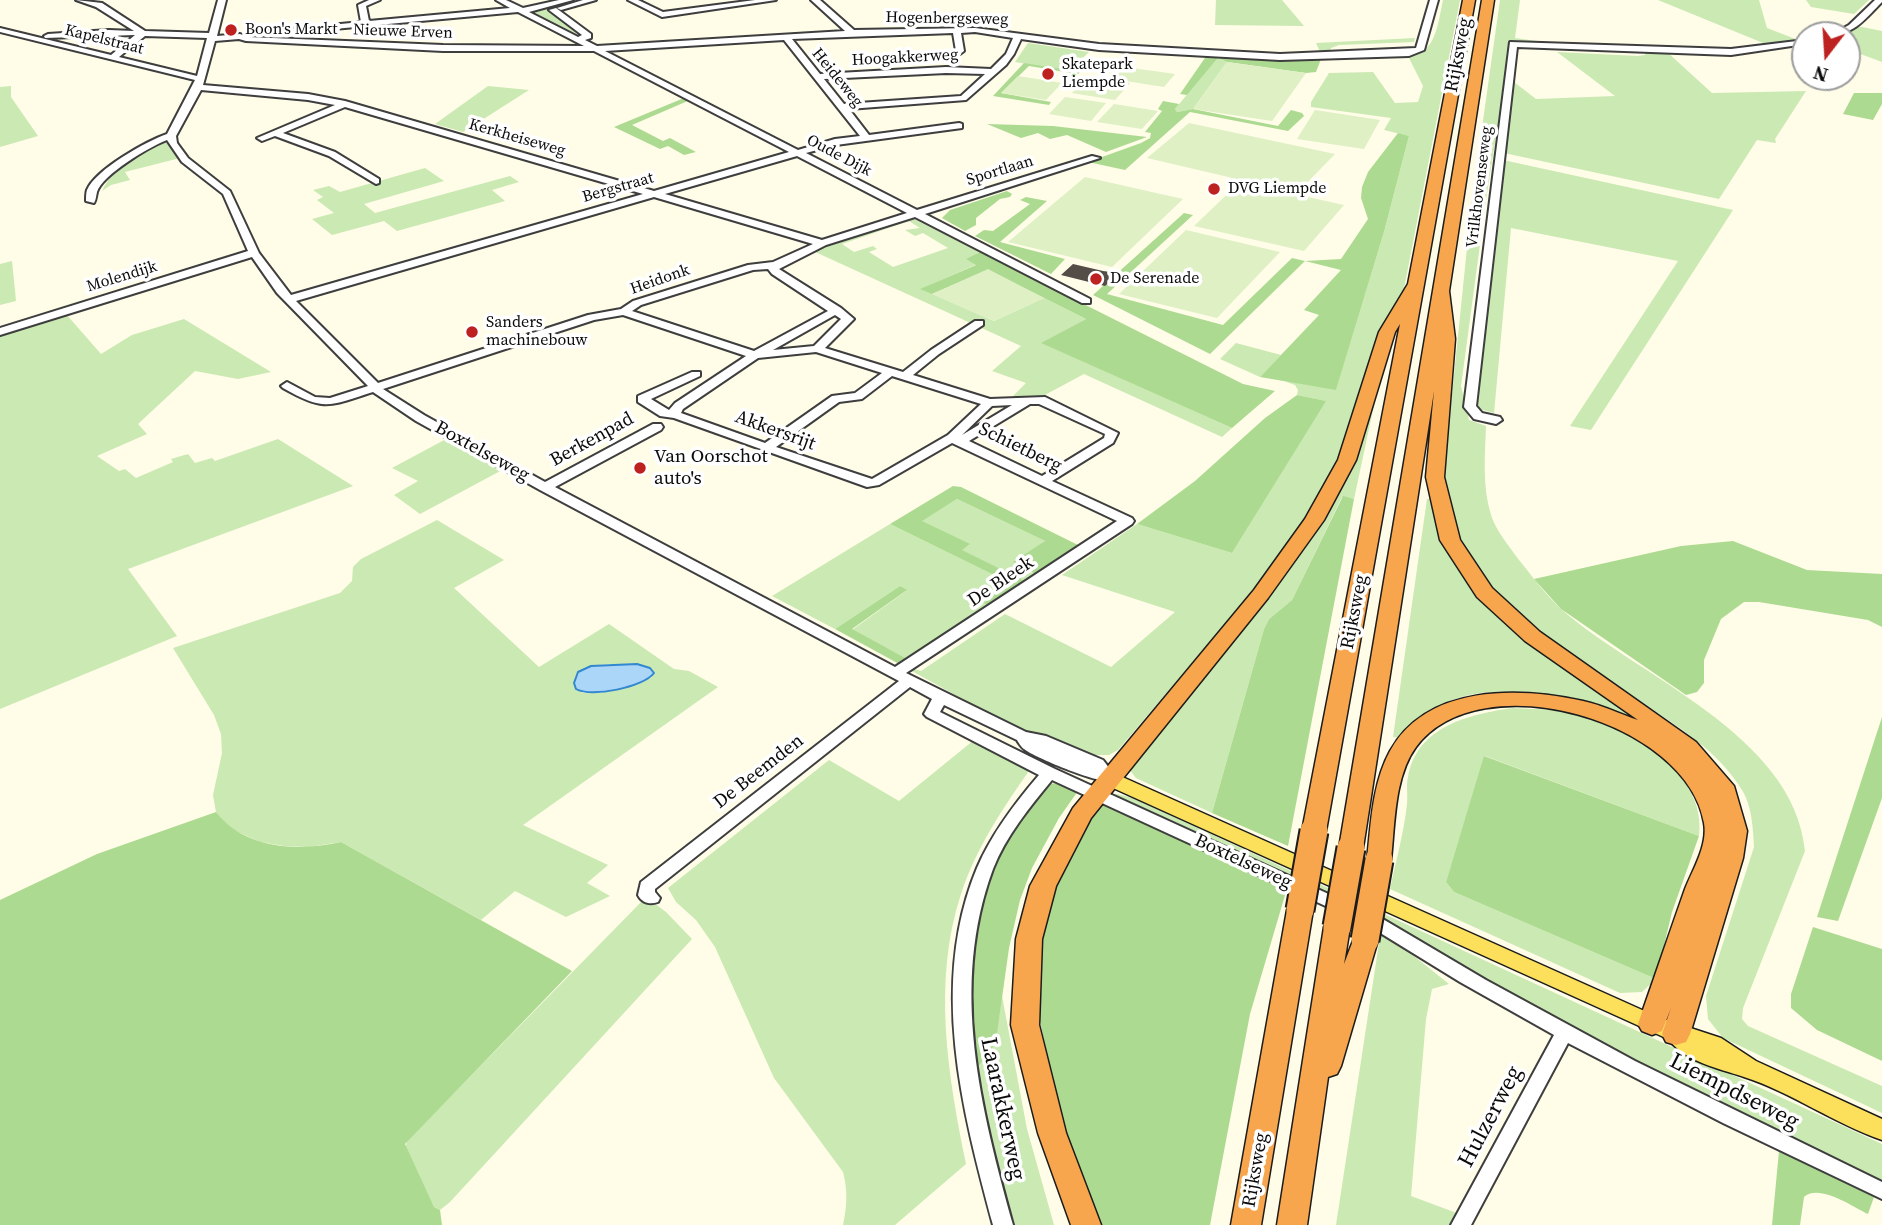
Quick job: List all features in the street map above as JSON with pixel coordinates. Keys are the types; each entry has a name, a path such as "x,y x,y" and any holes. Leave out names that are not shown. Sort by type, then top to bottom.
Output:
{"highway":[{"name":"Rijksweg","path":"1246,1225 1314,831 1469,0"},
{"name":"Rijksweg","path":"1292,1225 1488,0"},
{"path":"1086,1225 1052,1133 1025,1025 1029,939 1043,886 1068,836 1102,786 1261,594 1314,520 1348,460 1387,332 1414,287"},
{"path":"1441,290 1447,339 1435,477 1436,499 1452,545 1480,587 1511,620 1556,655 1644,713 1697,756 1719,783 1731,809 1735,832 1728,866 1676,1034"},
{"path":"1304,1142 1365,940 1394,769 1409,739 1435,717 1461,706 1489,700 1535,699 1597,712 1649,736 1688,768 1708,797 1716,823 1709,859 1651,1024"}],"main road":[{"name":"Boxtelseweg","path":"1102,786 1676,1034 1692,1048 1716,1060 1748,1068 1882,1130"}],"street":[{"path":"80,0 99,5 143,33 114,56"},
{"path":"92,201 92,190 116,166 147,143 171,136 199,83 222,0"},
{"path":"365,24 362,5 376,0"},
{"name":"Oude Dijk","path":"500,0 1086,301"},
{"path":"240,36 520,10 569,0"},
{"path":"577,40 588,36 553,10 592,0"},
{"path":"632,0 662,15 772,0"},
{"path":"815,0 852,33"},
{"name":"Hogenbergseweg","path":"595,49 852,33 957,30 1018,35 1100,47 1280,57 1339,56 1420,50 1434,0"},
{"path":"1858,21 1880,0"},
{"name":"Kapelstraat","path":"0,30 114,56 199,83"},
{"path":"957,30 960,51"},
{"name":"Nieuwe Erven","path":"33,37 109,32 240,36 246,39 443,48 595,49"},
{"path":"843,107 963,98 1010,54 1018,35"},
{"name":"Heideweg","path":"786,37 866,136"},
{"name":"Vrilkhovenseweg","path":"1496,420 1478,416 1470,407 1513,44 1521,42 1731,52 1791,44"},
{"name":"Vrilkhovenseweg","path":"1562,53 1619,57 1616,48"},
{"name":"Hoogakkerweg","path":"819,77 946,70 993,72"},
{"name":"Kerkheiseweg","path":"199,83 345,104 822,243"},
{"path":"262,138 345,104"},
{"name":"Bergstraat","path":"290,299 797,152 866,136 959,126"},
{"path":"275,133 332,154 376,181"},
{"name":"Boxtelseweg","path":"171,136 172,143 185,160 227,193 265,271 375,387 420,418 545,487 940,697 1022,736 1028,745 1085,771 1102,786"},
{"name":"Sportlaan","path":"915,214 1095,158"},
{"name":"Heidonk","path":"287,386 320,402 331,402 592,317 624,312 637,303 751,267 775,265 822,243 915,214"},
{"name":"Molendijk","path":"0,332 254,253"},
{"path":"624,312 755,355 817,349 847,323 846,316 776,272 773,269 775,265"},
{"path":"678,411 697,394 755,355 838,310"},
{"path":"905,376 979,323"},
{"name":"Schietberg","path":"817,349 989,403 957,440 1127,521"},
{"path":"766,448 835,399 858,396 891,372"},
{"path":"676,383 696,374"},
{"path":"676,383 697,394"},
{"name":"Akkersrijt","path":"676,383 642,399 664,413 678,411 766,448 867,483 875,482 957,440"},
{"path":"989,403 1031,398 1041,400 1112,433 1109,440 1044,480"},
{"path":"957,440 1031,398"},
{"name":"Berkenpad","path":"545,487 657,427"},
{"name":"De Bleek","path":"903,677 1127,521"},
{"name":"De Beemden","path":"652,898 646,895 647,886 903,677"},
{"name":"Boxtelseweg","path":"940,697 932,714 1049,773 1102,786 1375,922 1565,1032"},
{"name":"Laarakkerweg","path":"1003,1225 975,1125 965,1070 961,1031 962,961 980,886 997,848 1012,820 1049,773"},
{"name":"Liempdseweg","path":"1565,1032 1760,1134 1882,1191"},
{"name":"Hulzerweg","path":"1461,1225 1565,1032"}],"green space":[{"path":"573,0 591,0 550,10 581,36 529,10"},
{"path":"1216,0 1282,0 1304,26 1215,25"},
{"path":"1443,0 1460,0 1401,304 1361,417 1314,509 1257,593 1213,638 1118,750 1109,755 1092,755 1032,733 988,713 901,665 921,671 1005,614 1111,667 1175,612 1062,575 1137,524 1232,553 1325,401 1297,395 1295,385 1284,381 1336,389 1384,232 1409,136 1384,130 1391,118 1311,107 1311,102 1329,73 1373,72 1395,103 1418,102 1423,86 1408,56 1425,50 1430,44 1437,28"},
{"path":"1500,0 1520,0 1515,38 1565,45 1511,40 1486,200 1461,386 1469,420 1486,426 1485,482 1493,521 1519,560 1560,608 1707,712 1743,741 1773,773 1794,810 1805,851 1743,1008 1742,1019 1748,1026 1882,1086 1882,1113 1723,1038 1708,1019 1706,996 1754,847 1751,817 1742,790 1722,764 1697,741 1577,660 1544,636 1514,609 1487,580 1465,548 1450,513 1444,473 1472,199"},
{"path":"1658,0 1759,0 1767,28 1791,37 1791,41 1768,45"},
{"path":"1806,0 1869,0 1854,14 1811,7"},
{"path":"1861,27 1882,31 1882,62 1861,54"},
{"path":"1415,38 1414,42 1339,45 1331,48 1329,54 1321,54 1316,43"},
{"path":"1028,43 1089,52 1069,71 1015,62"},
{"path":"1647,51 1667,52 1712,93 1806,91 1775,139 1776,143 1757,140 1719,199 1504,153 1514,82 1536,99 1615,96 1557,52 1645,55"},
{"path":"1207,55 1321,59 1316,72 1306,73 1227,62 1218,58 1187,95 1180,94"},
{"path":"1218,58 1227,62 1193,109 1177,112 1175,109"},
{"path":"1227,62 1306,73 1272,121 1193,109"},
{"path":"1024,63 1080,72 1069,83 1064,82 1071,73 1029,66 1001,93 1051,102 1049,105 993,96"},
{"path":"1125,67 1175,74 1164,87 1113,79"},
{"path":"1018,76 1062,83 1046,100 1001,93"},
{"path":"1087,77 1130,83 1115,100 1072,93"},
{"path":"11,86 11,97 38,136 0,147 0,87"},
{"path":"488,86 529,90 463,132 435,124"},
{"path":"1854,93 1882,93 1882,104 1873,120 1843,114"},
{"path":"1065,97 1106,103 1091,121 1049,114"},
{"path":"684,98 690,100 632,125 663,141 670,138 696,152 684,155 668,146 660,149 614,127"},
{"path":"1163,101 1179,104 1175,109 1177,112 1193,109 1278,126 1291,110 1304,116 1288,131 1190,112 1125,170 1088,162 1150,138 1151,133 1145,132 1162,111 1158,109"},
{"path":"1114,104 1158,111 1142,129 1097,122"},
{"path":"1315,110 1380,120 1364,149 1297,139"},
{"path":"1189,123 1335,154 1297,193 1147,158"},
{"path":"987,124 1053,126 1147,137 1106,152 1067,135 1050,139 1038,133 1021,138"},
{"path":"1398,133 1409,136 1384,232 1336,390 1260,377 1319,315 1304,310 1341,270 1305,261 1341,259 1368,219 1361,198 1368,172"},
{"path":"164,140 180,158 125,172 130,180 111,185 102,191 121,167"},
{"path":"1503,160 1733,210 1591,430 1570,426 1678,261 1511,228 1494,413 1479,409 1475,389"},
{"path":"425,168 444,181 364,204 375,213 510,176 519,182 492,190 505,201 397,231 384,221 332,235 312,219 334,213 317,200 323,197 313,190 329,186 340,192"},
{"path":"1085,177 1183,199 1112,267 1008,242"},
{"path":"1240,182 1344,205 1304,251 1194,226"},
{"path":"1007,191 1012,194 1010,197 1000,199 976,218 976,225 965,231 942,218 950,210"},
{"path":"1026,197 1047,201 1000,242 1065,259 1051,274 975,236 984,230 993,231 1030,204 1020,200"},
{"path":"1184,213 1193,215 1107,294 1223,325 1292,258 1305,261 1210,354 1093,295"},
{"path":"914,219 980,252 967,259 977,264 921,289 994,321 1044,298 1086,319 1042,343 1232,428 1222,437 1084,374 1043,396 1012,397 1026,383 992,371 1021,346 813,251","holes":["909,221 920,228 905,230 915,236 923,233 948,248 893,267 869,252 877,249 873,246 854,252 842,244"]},
{"path":"1186,230 1280,252 1217,318 1119,294"},
{"path":"980,252 1243,384 1275,391 1232,428 1041,343 1086,319 988,270 932,294 920,289 976,265 966,259"},
{"path":"12,261 16,301 0,305 0,264"},
{"path":"988,269 1044,298 994,321 932,294"},
{"path":"66,314 101,354 132,335 184,319 271,372 238,379 195,371 138,424 147,434 97,456 119,471 125,469 136,478 173,462 171,459 188,454 195,463 212,458 215,461 278,439 353,486 128,569 177,636 0,709 0,336"},
{"path":"1236,343 1281,355 1260,377 1220,359"},
{"path":"1297,395 1326,401 1232,553 1137,524 1195,481 1265,418"},
{"path":"1373,396 1376,396 1354,499 1342,497 1292,600 1269,619 1264,629 1212,813 1136,778 1129,769 1278,579"},
{"path":"448,438 504,469 420,514 394,495 418,481 392,468"},
{"path":"953,486 961,487 1080,546 1037,575 1013,562 1045,541 957,499 922,521 970,544 962,550 1027,582 991,607 984,603 1010,583 890,524"},
{"path":"1343,496 1354,499 1288,846 1212,813 1264,629 1269,619 1292,600"},
{"path":"957,499 1045,541 1015,565 1037,575 1027,582 961,550 969,545 921,521"},
{"path":"1427,499 1431,499 1441,534 1475,588 1660,731 1576,703 1513,692 1483,693 1455,699 1429,713 1402,738 1393,737"},
{"path":"437,520 504,560 454,588 539,667 609,624 674,669 689,671 718,687 523,825 608,865 587,883 610,896 566,917 515,891 481,920 341,842 308,847 284,846 260,842 227,827 216,812 213,795 222,753 221,734 214,715 173,648 340,593 352,581 353,567 361,559","holes":["638,664 650,668 654,673 651,678 601,693 582,693 575,677 580,671 595,666"]},
{"path":"890,524 1010,583 991,607 909,660 852,630 906,591 900,586 835,629 772,596"},
{"path":"1733,541 1807,570 1882,574 1882,627 1868,620 1759,602 1744,602 1721,619 1704,660 1704,683 1697,692 1686,695 1561,609 1534,579 1681,546"},
{"path":"900,586 907,590 852,629 909,660 901,665 835,629"},
{"path":"1513,708 1554,710 1584,716 1612,726 1650,748 1682,778 1693,796 1699,815 1699,836 1485,756 1446,882 1454,892 1656,979 1642,992 1620,993 1390,889 1406,815 1408,777 1413,760 1422,746 1434,734 1463,719"},
{"path":"1882,717 1882,798 1838,921 1817,917"},
{"path":"974,740 1031,768 982,844 967,877 952,927 945,995 946,1029 966,1164 895,1225 843,1225 846,1186 843,1172 774,1078 715,947 696,920 676,902 668,888 829,760 899,801"},
{"path":"1484,756 1699,836 1672,912 1656,979 1454,892 1446,882"},
{"path":"1061,783 1078,791 1059,818 1032,868 1020,900 1009,948 996,1041 971,1075 968,981 977,916 986,885 997,855 1023,811 1044,784"},
{"path":"1117,794 1133,798 1882,1144 1882,1185 1782,1138 1499,990 1383,921 1110,796"},
{"path":"1102,803 1288,885 1250,1014 1210,1225 1093,1225 1061,1124 1035,996 1040,952 1050,906 1061,875 1086,826"},
{"path":"216,812 241,834 273,845 307,847 341,842 572,971 405,1144 434,1207 440,1210 442,1225 0,1225 0,900 97,854"},
{"path":"646,897 666,912 692,939 450,1202 440,1210 434,1207 405,1150 407,1141"},
{"path":"1813,927 1882,949 1882,1061 1817,1030 1791,1008 1791,994"},
{"path":"1381,930 1449,984 1432,989 1426,1019 1411,1196 1462,1215 1456,1225 1336,1225"},
{"path":"1002,996 1027,1129 1054,1225 1002,1225 971,1076 991,1047 999,1020"},
{"path":"1779,1151 1874,1197 1868,1214 1827,1194 1810,1193 1804,1197 1800,1225 1772,1225"}],"water":[{"path":"637,664 650,668 654,673 640,683 617,690 593,692 576,689 574,683 578,672 591,666"}],"building":[{"name":"De Serenade","path":"1073,264 1119,273 1105,286 1061,275"}],"place":[{"name":"Boon's Markt","path":"231,30"},
{"name":"Skatepark Liempde","path":"1048,74"},
{"name":"DVG Liempde","path":"1214,189"},
{"name":"De Serenade","path":"1096,279"},
{"name":"Sanders machinebouw","path":"472,332"},
{"name":"Van Oorschot auto's","path":"640,468"}]}
